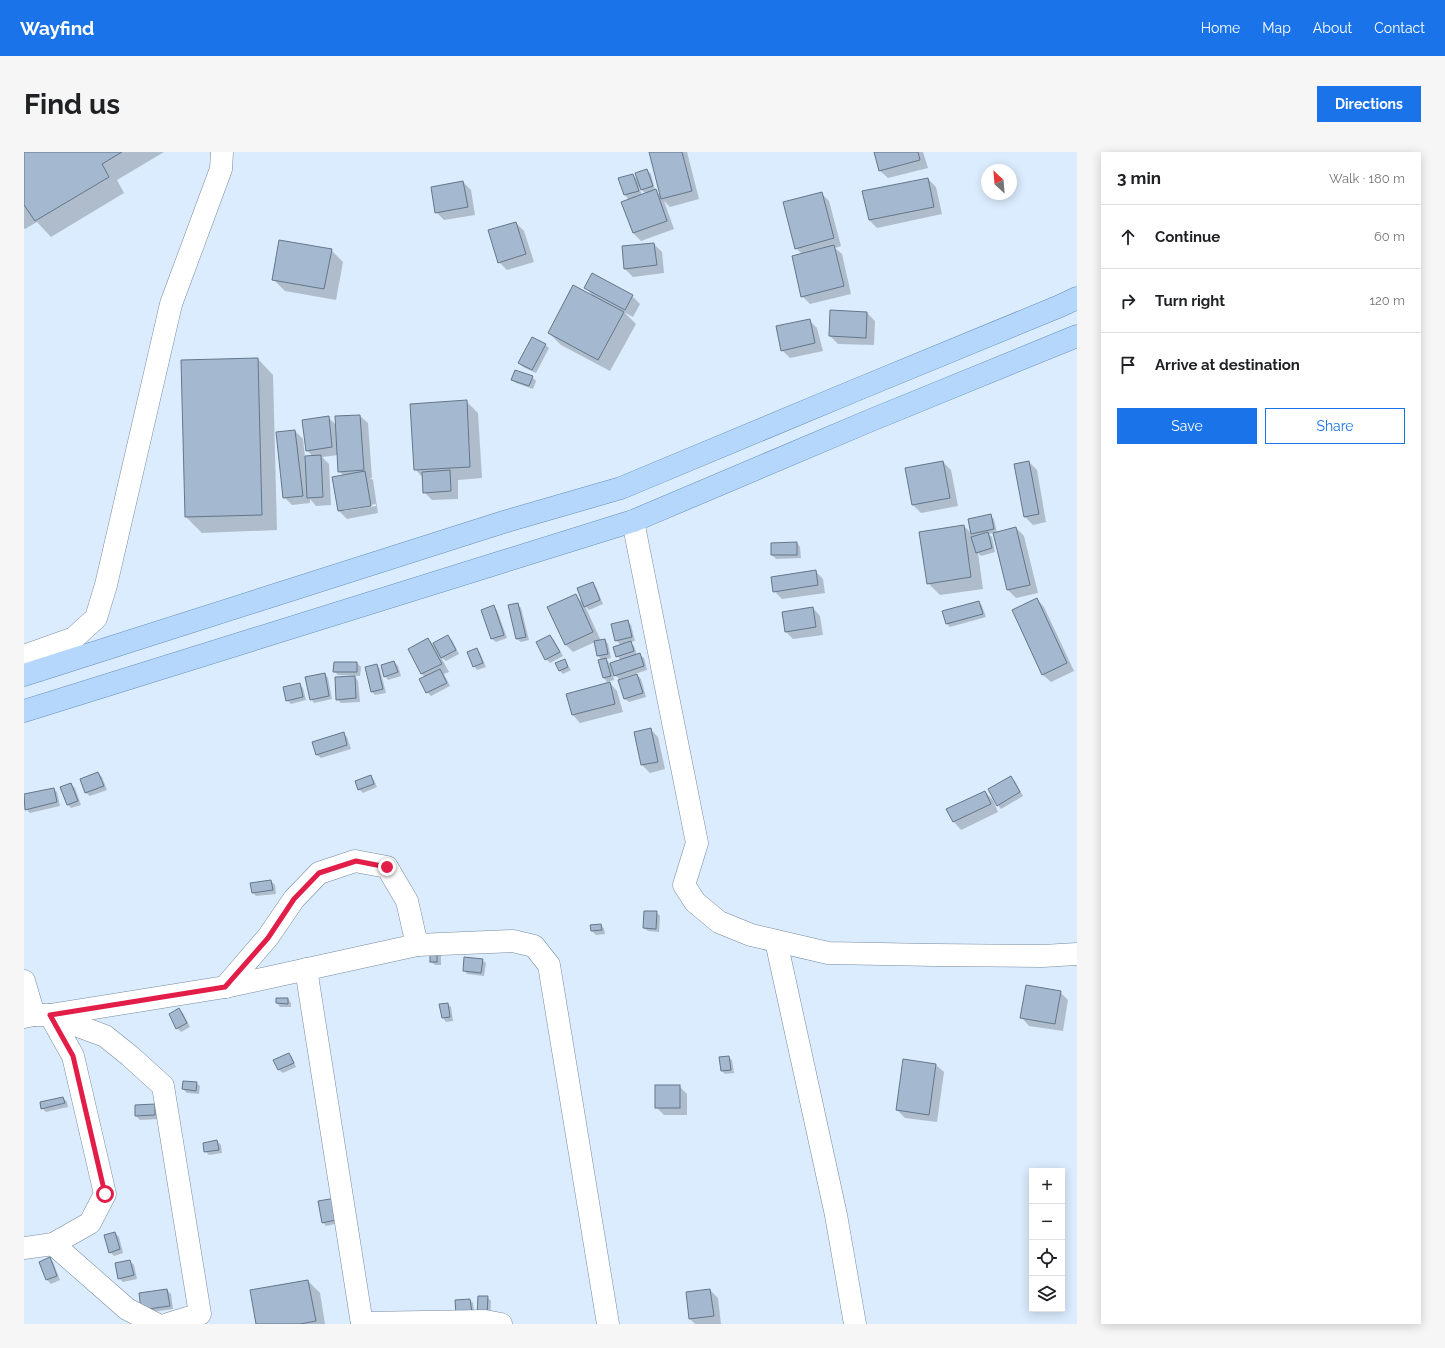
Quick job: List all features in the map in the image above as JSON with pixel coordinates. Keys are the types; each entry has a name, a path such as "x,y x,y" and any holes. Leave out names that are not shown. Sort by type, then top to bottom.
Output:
{"main road":[{"path":"24,675 507,521 621,488 1077,298"},
{"path":"24,711 633,521 869,421 1077,336"}],"street":[{"path":"24,656 74,638 96,618 106,585 171,304 221,169 222,152"},
{"path":"633,521 697,843 684,885 695,902 719,922 751,934 828,953 1043,956 1077,954"},
{"path":"225,987 268,938 294,899 319,873 356,861 387,867 407,901 417,945"},
{"path":"36,1016 225,987 417,945 513,941 534,946 549,965 608,1324"},
{"path":"776,941 836,1215 855,1324"},
{"path":"306,969 362,1324 485,1321 501,1324"},
{"path":"24,981 36,1016 73,1056 105,1194 90,1223 53,1244 24,1248"},
{"path":"36,1016 105,1036 163,1086 200,1314 168,1324"},
{"path":"53,1244 127,1309 156,1324"}],"building":[{"path":"24,152 122,152 102,164 109,177 35,221 24,205"},
{"path":"649,152 682,152 692,191 661,199"},
{"path":"874,152 918,152 920,160 879,171"},
{"path":"647,169 653,186 641,190 635,173"},
{"path":"633,174 639,191 624,195 618,178"},
{"path":"928,178 934,207 869,220 862,191"},
{"path":"463,181 468,207 435,213 431,187"},
{"path":"656,189 667,221 633,233 621,202"},
{"path":"822,192 834,238 795,249 783,202"},
{"path":"516,222 526,254 498,263 488,230"},
{"path":"279,240 332,249 324,289 272,280"},
{"path":"654,243 657,265 624,269 622,246"},
{"path":"834,245 844,286 801,297 792,256"},
{"path":"592,273 633,295 625,310 584,288"},
{"path":"573,285 624,312 598,360 548,333"},
{"path":"830,310 867,312 866,338 829,336"},
{"path":"810,319 815,343 781,351 776,326"},
{"path":"532,337 546,344 532,370 518,363"},
{"path":"258,358 262,515 185,517 181,360"},
{"path":"515,370 533,376 529,386 511,380"},
{"path":"467,400 470,467 414,470 410,404"},
{"path":"360,415 364,470 338,472 335,416"},
{"path":"329,416 332,447 306,451 302,420"},
{"path":"295,430 303,496 283,498 276,432"},
{"path":"321,455 323,497 307,498 305,456"},
{"path":"943,461 950,498 912,505 905,468"},
{"path":"1029,461 1039,514 1024,517 1014,464"},
{"path":"450,470 451,491 423,493 422,472"},
{"path":"365,471 371,506 338,511 332,477"},
{"path":"991,514 994,529 971,534 968,519"},
{"path":"964,525 971,577 927,584 919,532"},
{"path":"1016,527 1030,585 1007,590 993,533"},
{"path":"988,532 992,548 976,553 971,537"},
{"path":"797,542 797,555 771,555 771,543"},
{"path":"816,570 818,585 773,592 771,577"},
{"path":"593,582 600,600 584,607 577,588"},
{"path":"576,594 593,632 565,645 547,607"},
{"path":"1037,598 1067,663 1042,675 1012,610"},
{"path":"979,601 983,614 946,624 942,611"},
{"path":"518,603 526,637 516,639 508,605"},
{"path":"494,605 504,635 491,639 481,610"},
{"path":"813,607 816,627 785,632 782,612"},
{"path":"628,620 632,637 615,641 611,624"},
{"path":"448,635 456,650 441,658 433,643"},
{"path":"550,635 560,652 545,660 536,642"},
{"path":"428,638 442,664 421,674 408,649"},
{"path":"605,639 608,654 597,656 594,641"},
{"path":"631,641 634,651 616,657 613,647"},
{"path":"477,648 483,663 473,667 467,652"},
{"path":"640,653 644,666 614,676 610,663"},
{"path":"606,658 611,676 603,678 598,660"},
{"path":"565,659 568,667 559,671 555,663"},
{"path":"394,661 398,672 384,677 381,665"},
{"path":"334,662 357,662 357,672 333,672"},
{"path":"377,664 383,689 371,692 365,667"},
{"path":"440,669 447,683 426,693 419,679"},
{"path":"325,673 329,696 310,700 305,677"},
{"path":"637,674 643,693 624,699 618,680"},
{"path":"355,676 356,698 336,700 335,677"},
{"path":"610,682 615,704 572,715 566,694"},
{"path":"300,683 303,697 286,701 283,687"},
{"path":"651,728 658,762 641,765 634,732"},
{"path":"344,732 347,745 316,755 312,742"},
{"path":"98,772 104,786 85,793 80,779"},
{"path":"371,775 374,784 358,790 355,781"},
{"path":"1011,776 1020,792 997,806 988,789"},
{"path":"71,783 78,801 67,805 60,787"},
{"path":"54,788 57,802 25,810 24,794"},
{"path":"985,791 991,804 953,822 946,809"},
{"path":"271,880 273,890 252,893 250,883"},
{"path":"644,911 657,911 656,929 643,928"},
{"path":"601,924 602,930 591,931 590,925"},
{"path":"430,950 437,950 437,962 430,962"},
{"path":"464,957 483,959 481,973 463,971"},
{"path":"1026,985 1061,991 1055,1024 1020,1018"},
{"path":"276,998 288,998 288,1004 276,1003"},
{"path":"448,1003 450,1017 442,1018 439,1004"},
{"path":"179,1008 187,1023 176,1029 169,1014"},
{"path":"289,1053 294,1063 278,1070 273,1060"},
{"path":"729,1056 731,1070 721,1071 719,1057"},
{"path":"903,1059 936,1064 929,1115 896,1110"},
{"path":"183,1081 197,1082 196,1091 182,1089"},
{"path":"655,1085 680,1085 680,1108 655,1108"},
{"path":"63,1097 65,1103 41,1109 40,1102"},
{"path":"155,1104 155,1115 135,1116 135,1105"},
{"path":"217,1140 219,1150 204,1152 203,1143"},
{"path":"336,1198 340,1219 322,1223 318,1201"},
{"path":"115,1232 120,1249 109,1253 104,1235"},
{"path":"50,1257 57,1276 46,1280 39,1262"},
{"path":"130,1260 134,1275 118,1279 115,1263"},
{"path":"308,1280 316,1321 300,1324 256,1324 250,1290"},
{"path":"167,1289 170,1306 141,1310 139,1293"},
{"path":"710,1289 714,1316 689,1319 686,1292"},
{"path":"478,1296 488,1296 487,1315 477,1315"},
{"path":"470,1299 472,1313 456,1315 455,1300"}],"route":[{"path":"105,1194 73,1056 50,1015 225,987 268,938 294,899 319,873 356,861 387,867"}]}
